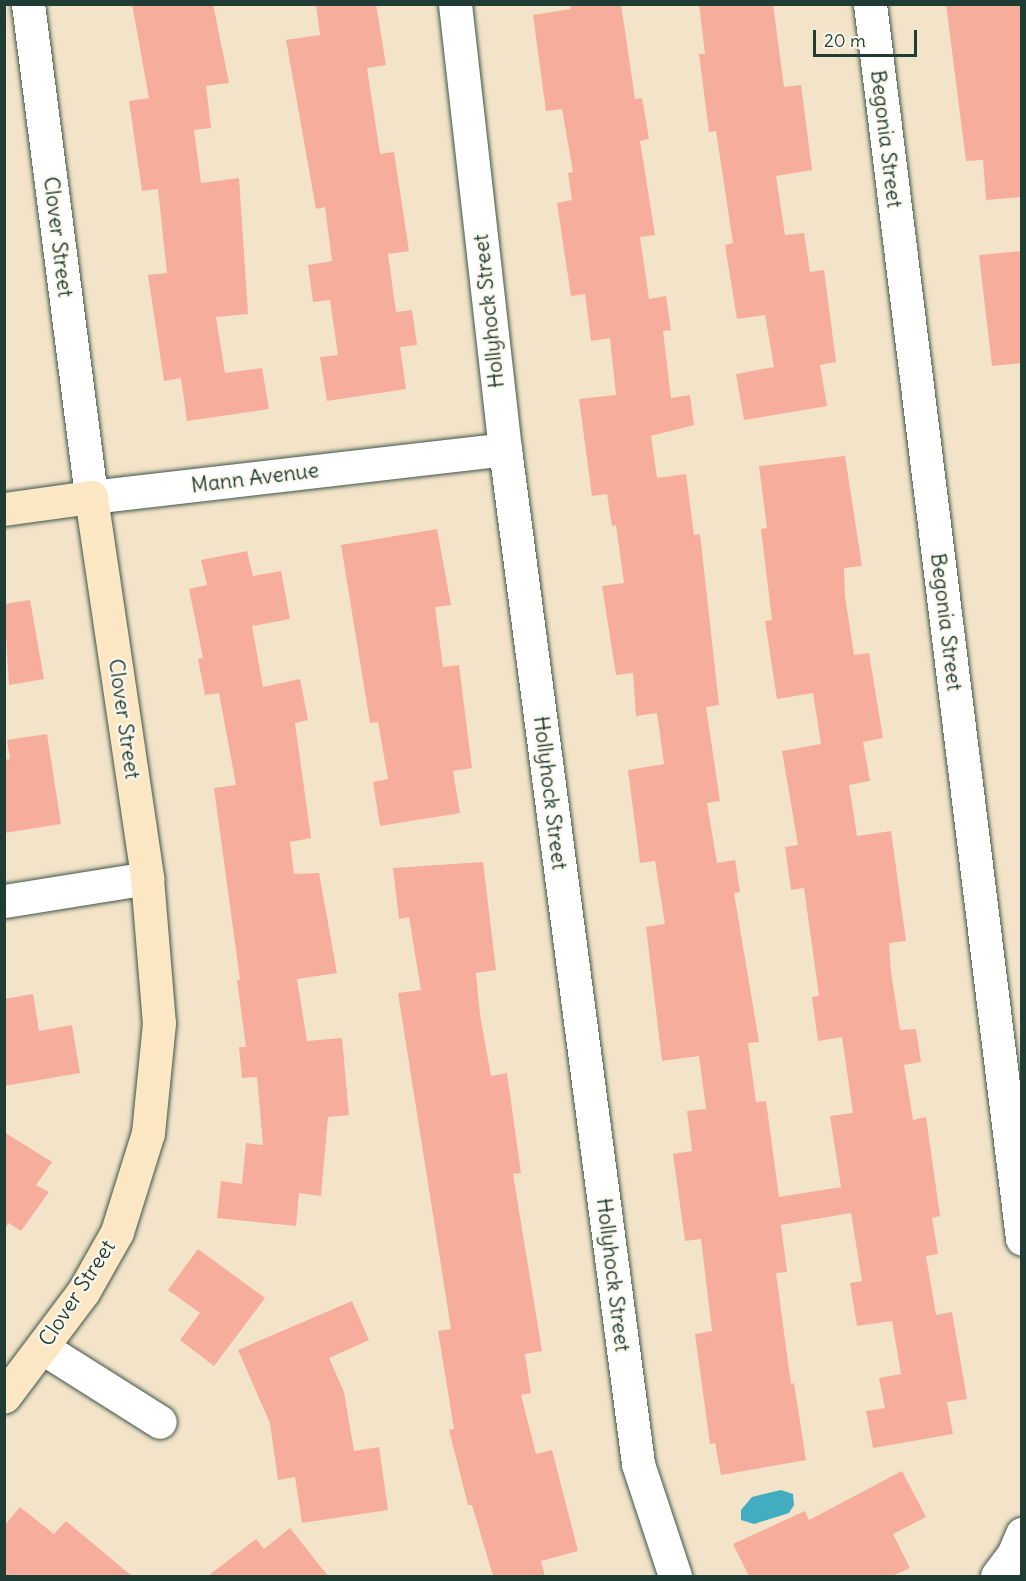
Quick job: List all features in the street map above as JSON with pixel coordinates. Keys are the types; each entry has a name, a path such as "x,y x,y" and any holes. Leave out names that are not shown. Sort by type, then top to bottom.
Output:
{"street":[{"name":"Clover Street","path":"4,1396 43,1348 83,1292 117,1232 148,1132 159,1023 147,878 91,497 28,4"},
{"name":"Hollyhock Street","path":"455,4 505,449 638,1464 675,1576"},
{"name":"Begonia Street","path":"870,4 1022,1239"},
{"name":"Mann Avenue","path":"4,508 505,449"},
{"path":"4,901 147,878"},
{"path":"43,1348 160,1422"},
{"path":"998,1576 1014,1555 1022,1534"}],"water":[{"path":"781,1490 793,1494 794,1505 789,1513 754,1524 741,1520 741,1510 752,1497"}],"building":[{"path":"132,4 213,4 229,83 206,86 211,128 194,130 201,183 239,178 248,314 216,317 225,373 262,368 269,409 187,421 181,378 164,381 148,275 167,273 158,189 142,191 129,101 149,98"},
{"path":"316,4 376,4 386,65 367,68 380,154 394,152 409,251 388,254 396,312 412,310 417,345 400,347 406,389 327,401 320,357 338,355 330,300 313,302 308,265 332,261 325,207 316,209 286,40 320,35"},
{"path":"570,4 621,4 635,99 642,98 649,139 640,141 655,235 640,237 649,299 666,296 671,330 663,331 671,398 690,395 694,425 651,436 657,478 686,474 694,535 700,534 719,705 706,707 720,801 707,803 717,863 735,860 740,892 734,893 759,1042 748,1043 756,1102 766,1101 779,1197 841,1187 830,1116 853,1113 842,1037 818,1041 812,997 819,996 804,888 791,890 785,847 798,845 782,751 821,744 813,693 777,699 765,621 772,620 761,529 767,528 759,466 845,456 862,566 844,568 845,596 854,655 869,653 883,738 863,742 870,781 849,785 857,836 891,831 906,941 889,943 891,972 900,1030 916,1029 921,1062 904,1065 913,1120 926,1117 940,1216 932,1218 938,1254 926,1256 936,1315 952,1312 967,1399 947,1402 953,1434 873,1448 866,1411 885,1408 879,1378 901,1374 892,1321 857,1326 850,1283 862,1281 851,1213 781,1225 787,1272 776,1273 791,1384 794,1383 806,1460 721,1475 715,1443 710,1444 695,1334 712,1331 701,1239 685,1241 673,1154 692,1151 687,1111 706,1109 699,1056 662,1061 646,927 665,924 655,861 640,863 628,770 664,764 657,713 636,716 633,673 616,675 602,586 624,583 616,525 612,526 607,494 592,496 579,399 616,395 610,338 591,341 585,294 571,296 557,203 572,200 568,173 573,172 562,109 546,111 533,15 571,9"},
{"path":"699,4 773,4 784,87 801,85 812,170 776,176 785,235 804,233 810,272 824,270 836,362 820,365 827,406 744,420 736,374 774,367 765,315 737,319 725,245 733,243 716,131 709,132 699,54 705,54"},
{"path":"946,4 1022,4 1022,197 986,200 983,160 966,161"},
{"path":"1022,251 1022,363 992,366 979,255"},
{"path":"437,529 451,605 435,607 443,667 459,665 472,768 453,771 460,813 380,826 373,782 388,779 378,722 370,723 341,545"},
{"path":"247,551 253,576 281,571 290,619 252,626 263,687 300,679 308,720 295,723 311,838 290,842 294,874 319,873 337,973 297,979 307,1041 342,1038 349,1115 328,1117 321,1196 299,1193 296,1226 217,1218 221,1181 242,1184 246,1143 263,1145 257,1077 242,1078 239,1047 246,1047 237,980 240,980 214,788 236,785 219,693 205,695 198,659 203,658 189,589 207,585 201,560"},
{"path":"30,600 44,679 9,685 4,604"},
{"path":"47,734 61,824 4,833 4,760 10,759 7,740"},
{"path":"483,862 496,970 476,973 480,1015 491,1076 507,1073 521,1173 513,1174 542,1351 525,1354 531,1393 521,1395 536,1454 552,1450 578,1551 541,1561 545,1576 493,1576 472,1505 468,1505 449,1430 454,1429 438,1331 451,1329 398,993 421,990 409,917 399,919 393,868"},
{"path":"33,994 39,1031 72,1025 80,1073 4,1086 4,999"},
{"path":"4,1132 52,1162 36,1185 49,1192 21,1231 9,1223 4,1229"},
{"path":"198,1249 265,1298 214,1366 180,1340 200,1313 168,1290"},
{"path":"352,1301 369,1340 329,1358 344,1392 354,1451 379,1447 388,1510 302,1523 295,1477 278,1480 270,1423 238,1350"},
{"path":"902,1471 926,1517 893,1534 910,1568 892,1576 749,1576 733,1544 805,1511 809,1520"},
{"path":"20,1507 54,1534 66,1521 132,1576 4,1576 4,1526"},
{"path":"290,1528 328,1576 208,1576 256,1539 264,1549"}]}
